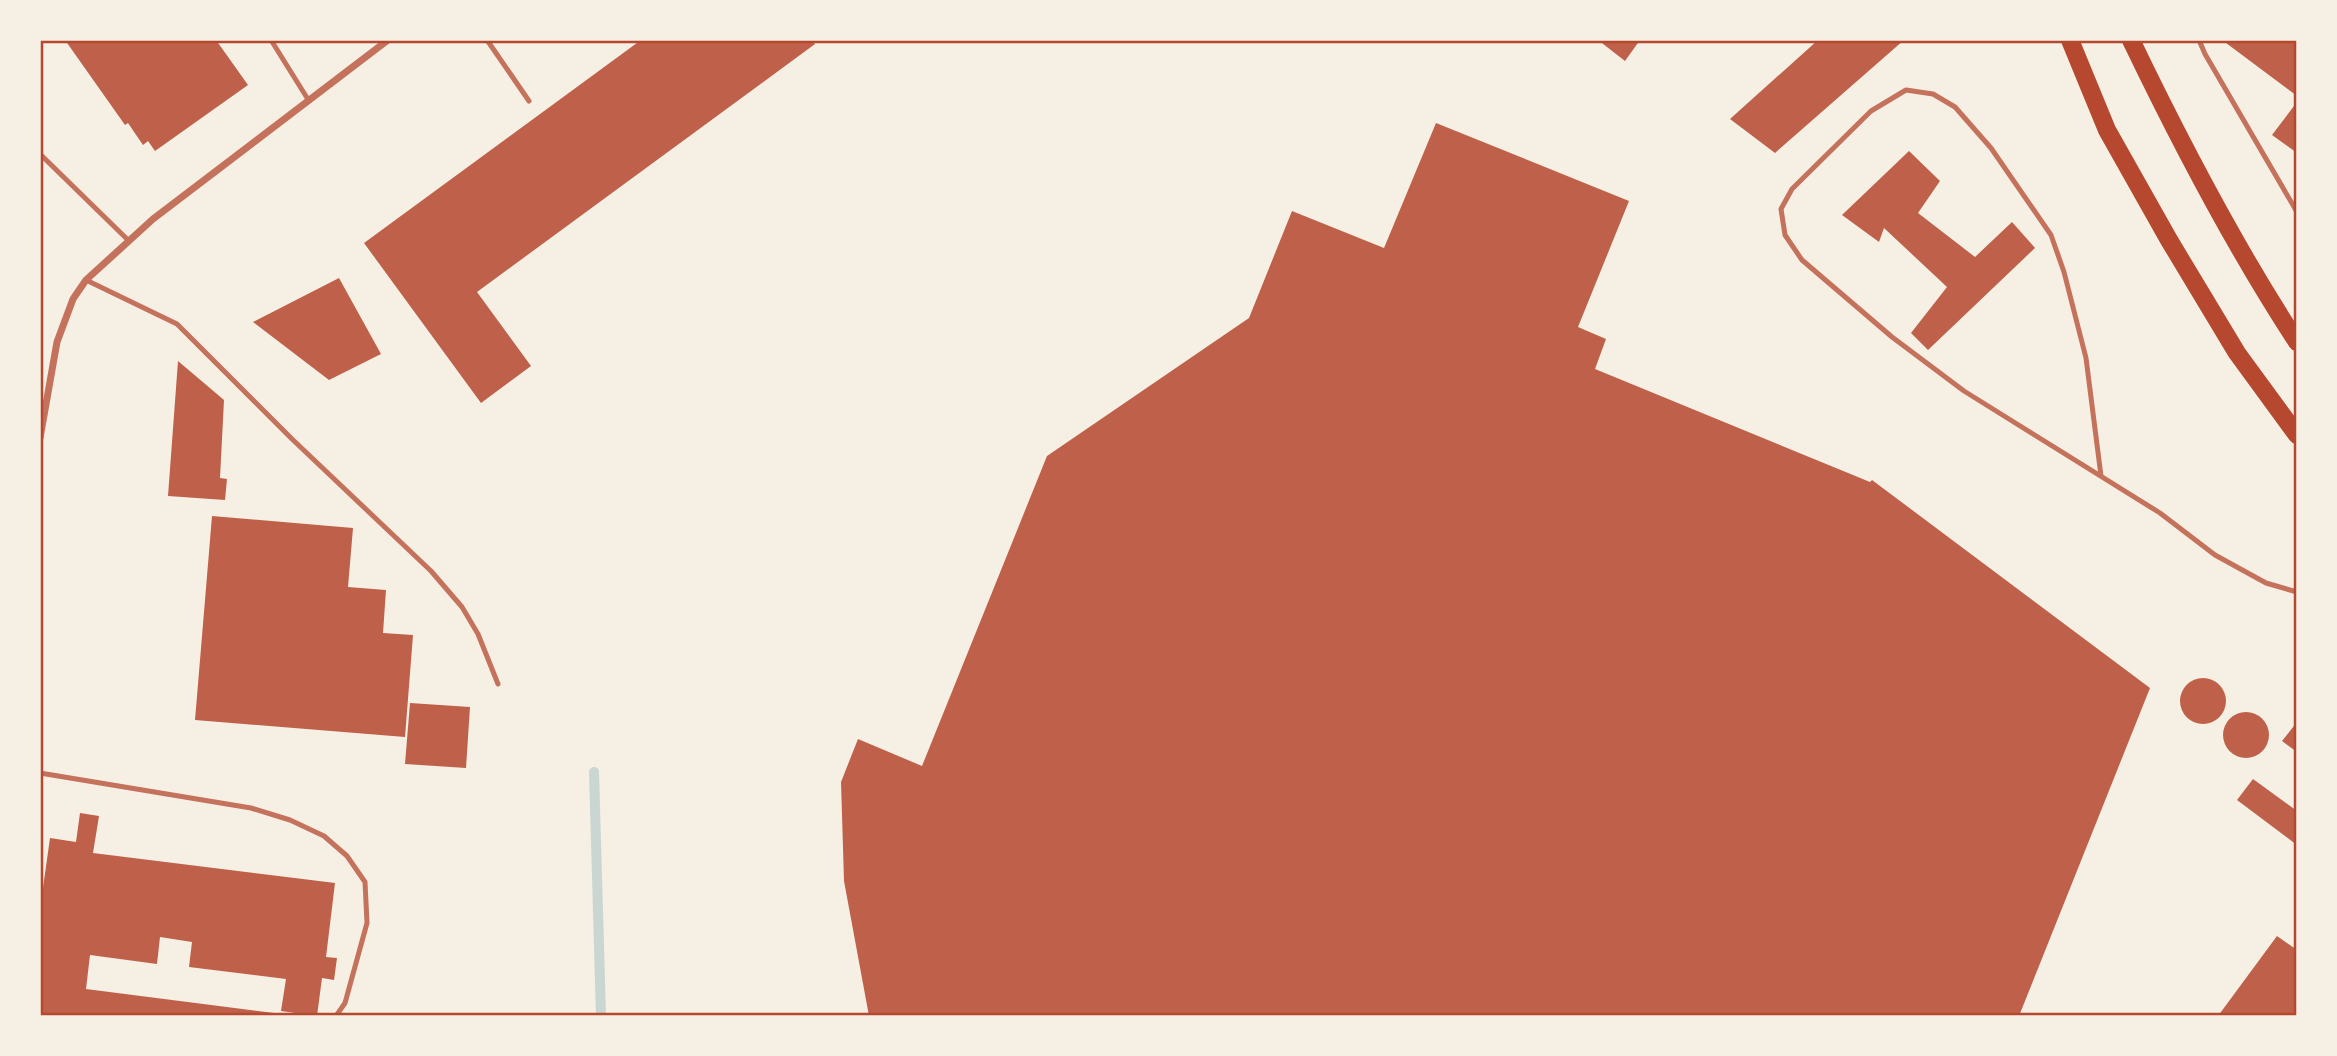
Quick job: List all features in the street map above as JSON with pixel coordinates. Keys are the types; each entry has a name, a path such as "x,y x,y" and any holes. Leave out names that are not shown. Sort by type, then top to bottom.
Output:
{"main road":[{"path":"2070,40 2107,130 2169,240 2237,354 2297,435"},
{"path":"2131,40 2181,142 2255,279 2297,342"}],"street":[{"path":"40,438 43,398 57,342 73,299 86,280 128,240 388,40"}],"lane":[{"path":"271,40 309,101"},
{"path":"487,40 529,100"},
{"path":"2199,40 2297,212"},
{"path":"2101,476 2086,358 2064,272 2051,235 1991,148 1955,107 1933,94 1906,90 1871,111 1792,189 1781,209 1785,234 1802,261 1892,337 1964,391 2160,513 2215,555 2266,583 2297,592"},
{"path":"40,154 128,240"},
{"path":"86,280 177,324 292,439 432,571 462,607 478,634 498,684"},
{"path":"40,773 251,808 290,820 324,836 347,856 365,882 367,923 345,1003 336,1016"}],"building":[{"path":"65,40 216,40 248,85 155,151 148,141 143,145 128,123 125,125"},
{"path":"641,40 812,40 815,44 477,292 531,366 481,403 364,243"},
{"path":"1598,40 1640,40 1625,61"},
{"path":"1818,40 1904,40 1775,153 1730,119"},
{"path":"2222,40 2297,40 2297,96"},
{"path":"2297,102 2297,153 2272,135"},
{"path":"1436,123 1629,201 1578,327 1606,339 1595,369 1870,482 1872,480 2150,688 2019,1016 869,1016 844,881 841,782 858,739 922,766 1047,456 1249,318 1292,211 1384,248"},
{"path":"1909,151 1940,181 1918,213 1975,257 2012,222 2035,248 1928,350 1911,333 1947,287 1884,228 1879,242 1842,215"},
{"path":"339,278 381,354 329,380 253,322"},
{"path":"178,361 224,400 220,478 227,479 225,500 168,496"},
{"path":"212,516 353,528 348,587 386,590 383,633 413,635 405,737 195,720"},
{"path":"2203,678 2219,685 2226,701 2219,717 2203,724 2187,717 2180,701 2187,685"},
{"path":"410,703 470,707 466,768 405,764"},
{"path":"2246,712 2262,719 2269,735 2262,751 2246,758 2230,751 2223,735 2230,719"},
{"path":"2297,722 2297,752 2282,741"},
{"path":"2253,779 2297,811 2297,845 2237,800"},
{"path":"80,813 99,816 93,853 335,883 326,957 337,958 334,980 322,978 317,1016 281,1011 286,979 189,967 192,942 160,937 157,964 90,955 86,989 274,1013 273,1016 40,1016 40,909 50,838 76,842"},
{"path":"2277,936 2297,950 2297,1016 2218,1016"}],"waterway":[{"path":"594,772 601,1016"}]}
